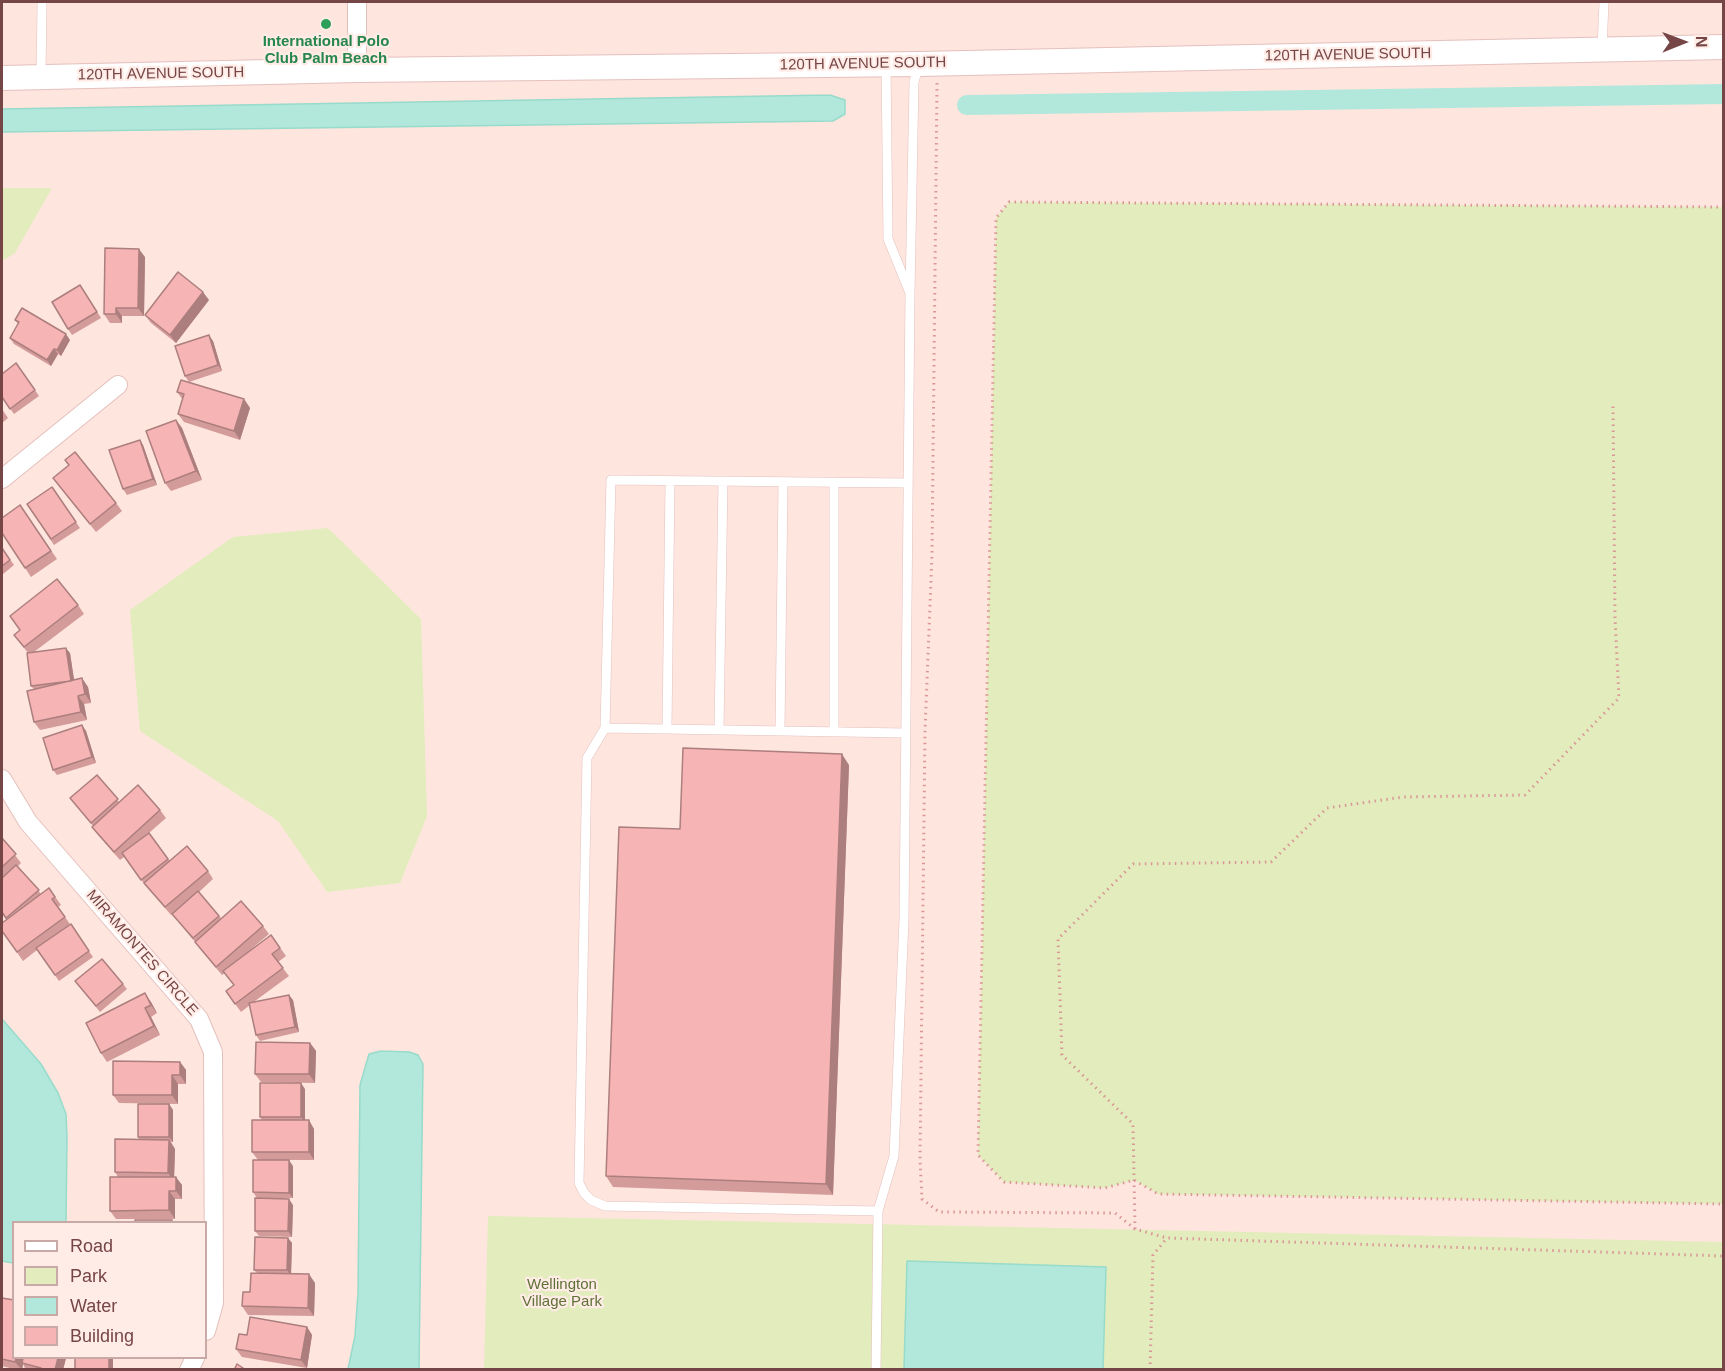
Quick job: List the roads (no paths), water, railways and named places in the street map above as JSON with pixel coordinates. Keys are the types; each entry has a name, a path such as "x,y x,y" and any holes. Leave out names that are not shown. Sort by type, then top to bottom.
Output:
{"street":[{"path":"357,2 357,70"},
{"name":"120TH AVENUE SOUTH","path":"2,78 357,70 919,64 1724,47"},
{"path":"2,479 118,385"},
{"name":"MIRAMONTES CIRCLE","path":"2,779 28,822 199,1018 213,1052 214,1303 207,1328"}],"lane":[{"path":"41,77 42,2"},
{"path":"1602,49 1604,2"},
{"path":"886,64 888,239 910,293"},
{"path":"876,1370 878,1211 894,1156 904,919 910,293 914,82 919,64"},
{"path":"878,1211 605,1206 591,1200 579,1183 587,758 605,728 611,480 908,483"},
{"path":"667,729 670,481"},
{"path":"719,730 723,481"},
{"path":"780,731 783,482"},
{"path":"834,482 834,732"},
{"path":"605,728 904,733"}],"water":[{"path":"830,95 845,100 845,114 833,121 2,132 2,109"},
{"path":"2,1019 41,1064 58,1093 66,1114 67,1136 66,1221 12,1221 12,1263 2,1261"},
{"path":"381,1051 409,1052 418,1055 423,1064 419,1369 348,1369 355,1336 358,1293 360,1085 369,1054"},
{"path":"907,1261 1106,1267 1103,1369 904,1369"}],"waterway":[{"path":"967,105 1724,94"}],"place":[{"name":"International Polo Club Palm Beach","path":"326,24"}],"park label":[{"name":"Wellington Village Park","path":"562,1294"}]}
